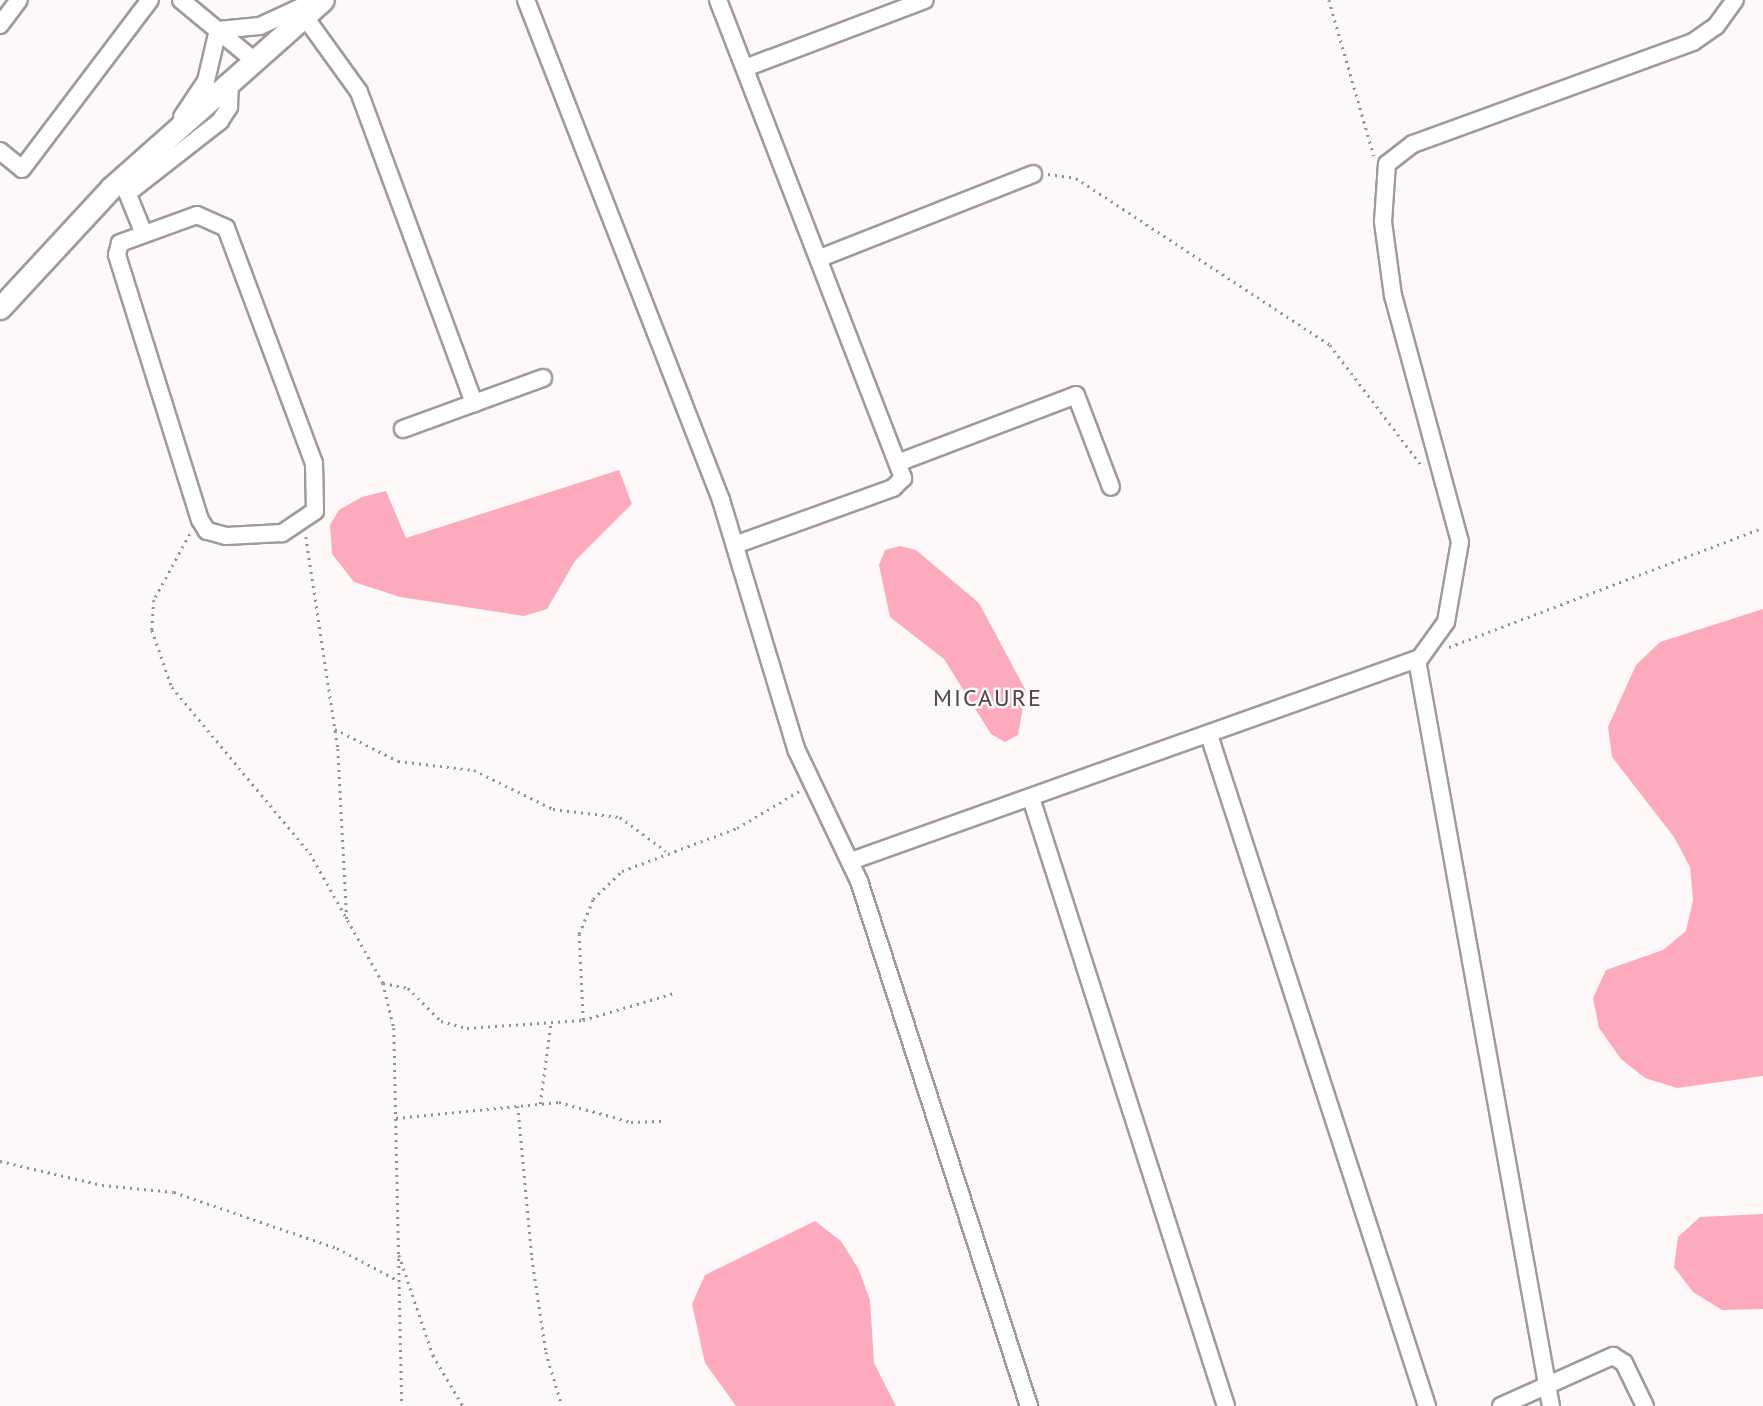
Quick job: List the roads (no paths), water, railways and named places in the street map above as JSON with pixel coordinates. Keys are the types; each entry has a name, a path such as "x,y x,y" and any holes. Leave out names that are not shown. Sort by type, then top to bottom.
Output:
{"street":[{"path":"0,24 19,0"},
{"path":"0,151 22,169 150,0"},
{"path":"181,0 256,62"},
{"path":"218,30 279,20 323,0"},
{"path":"526,0 735,545 810,784 851,862 1029,1406"},
{"path":"718,0 900,462 902,478 892,488 735,545"},
{"path":"745,68 925,0"},
{"path":"851,862 1419,659 1446,622 1460,542 1392,296 1382,183 1387,164 1413,144 1693,42 1716,26 1735,0"},
{"path":"171,133 256,62 310,8"},
{"path":"310,8 359,92 474,403"},
{"path":"0,308 124,186 171,133 206,81 218,30"},
{"path":"124,186 220,121 229,107 230,83"},
{"path":"820,258 1033,174"},
{"path":"124,186 144,234"},
{"path":"197,215 226,228 314,463 318,499 304,522 252,537 207,531 200,520 117,255 120,243 144,234 197,215"},
{"path":"402,429 543,378"},
{"path":"900,462 1076,395 1111,487"},
{"path":"1419,659 1544,1389 1551,1406"},
{"path":"1209,735 1427,1406"},
{"path":"1031,798 1226,1406"},
{"path":"1501,1406 1613,1356 1624,1363 1645,1406"}],"district":[{"name":"MICAURE","path":"988,698"}]}
